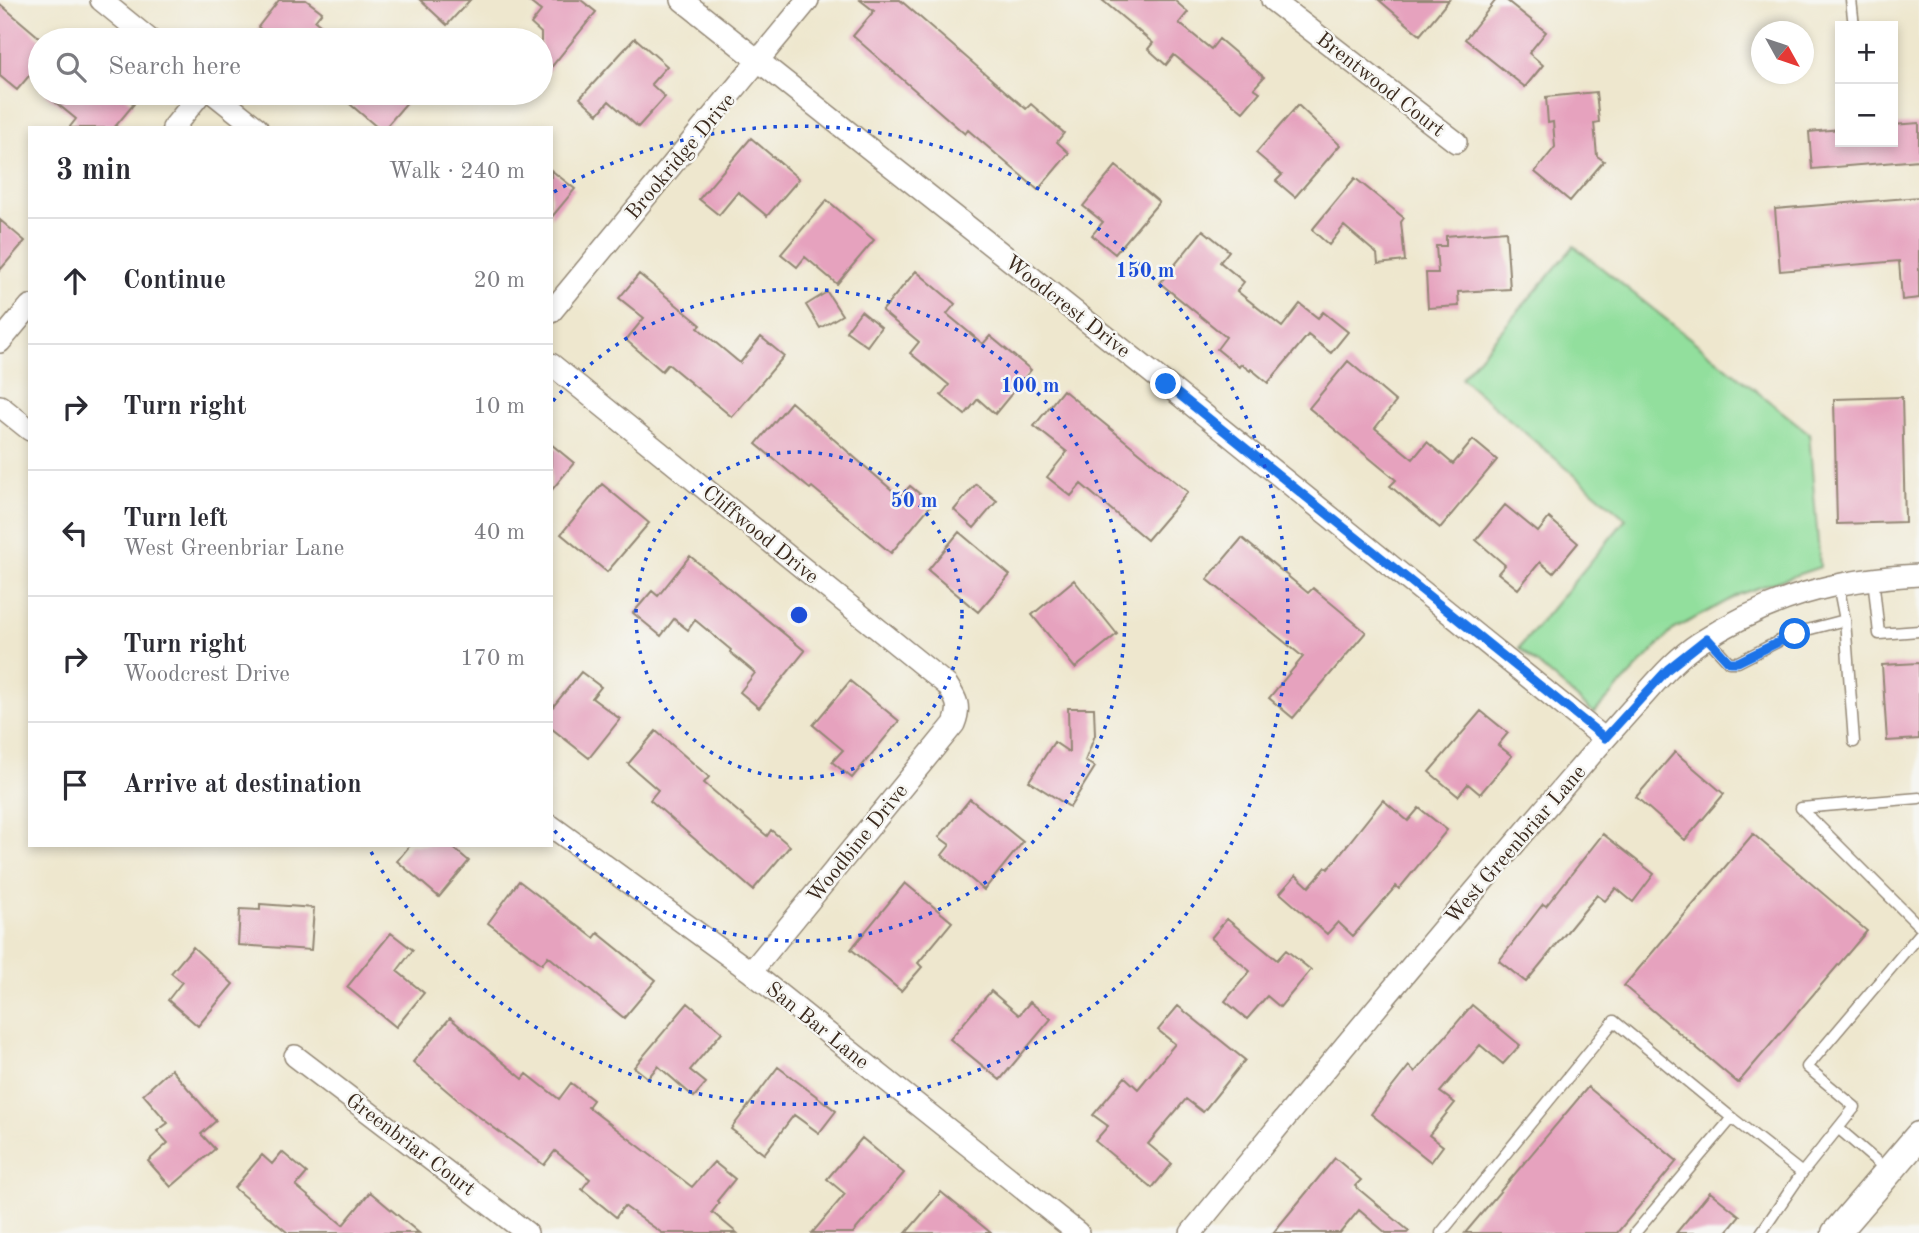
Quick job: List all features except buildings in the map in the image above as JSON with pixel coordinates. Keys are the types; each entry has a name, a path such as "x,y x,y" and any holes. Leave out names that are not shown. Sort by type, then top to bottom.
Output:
{"main road":[{"path":"1836,1233 1919,1136"}],"street":[{"path":"101,0 135,28"},
{"name":"Woodcrest Drive","path":"682,0 1166,384 1605,738"},
{"name":"Brookridge Drive","path":"553,310 808,0"},
{"name":"Brentwood Court","path":"1272,0 1456,142"},
{"path":"175,126 191,105"},
{"path":"228,105 254,126"},
{"path":"0,342 28,308"},
{"name":"Cliffwood Drive","path":"553,366 947,685 957,701 959,712"},
{"path":"0,406 28,428"},
{"name":"West Greenbriar Lane","path":"1191,1233 1411,964 1605,738 1668,669 1707,638 1759,609 1815,589 1838,584 1873,577 1919,575"},
{"name":"Woodbine Drive","path":"751,972 954,724 959,712"},
{"name":"San Bar Lane","path":"553,827 751,972 1078,1233"},
{"name":"Greenbriar Court","path":"295,1056 527,1233"}],"lane":[{"path":"1851,0 1853,21"},
{"path":"1873,577 1879,634 1919,631"},
{"path":"1838,584 1845,620 1854,742"},
{"path":"1707,638 1729,662 1738,662 1795,634 1845,620"},
{"path":"1919,797 1801,808 1919,926"},
{"path":"1761,1233 1802,1174 1855,1108 1807,1067 1919,935"},
{"path":"1441,1233 1614,1021 1802,1174"},
{"path":"1635,1233 1732,1118"},
{"path":"1838,1128 1888,1171"}],"green space":[{"path":"1574,246 1809,433 1820,567 1740,594 1673,630 1594,713 1519,648 1626,519 1461,378"}],"route":[{"path":"1166,384 1605,738 1668,669 1707,638 1729,662 1738,662 1795,634"}]}
